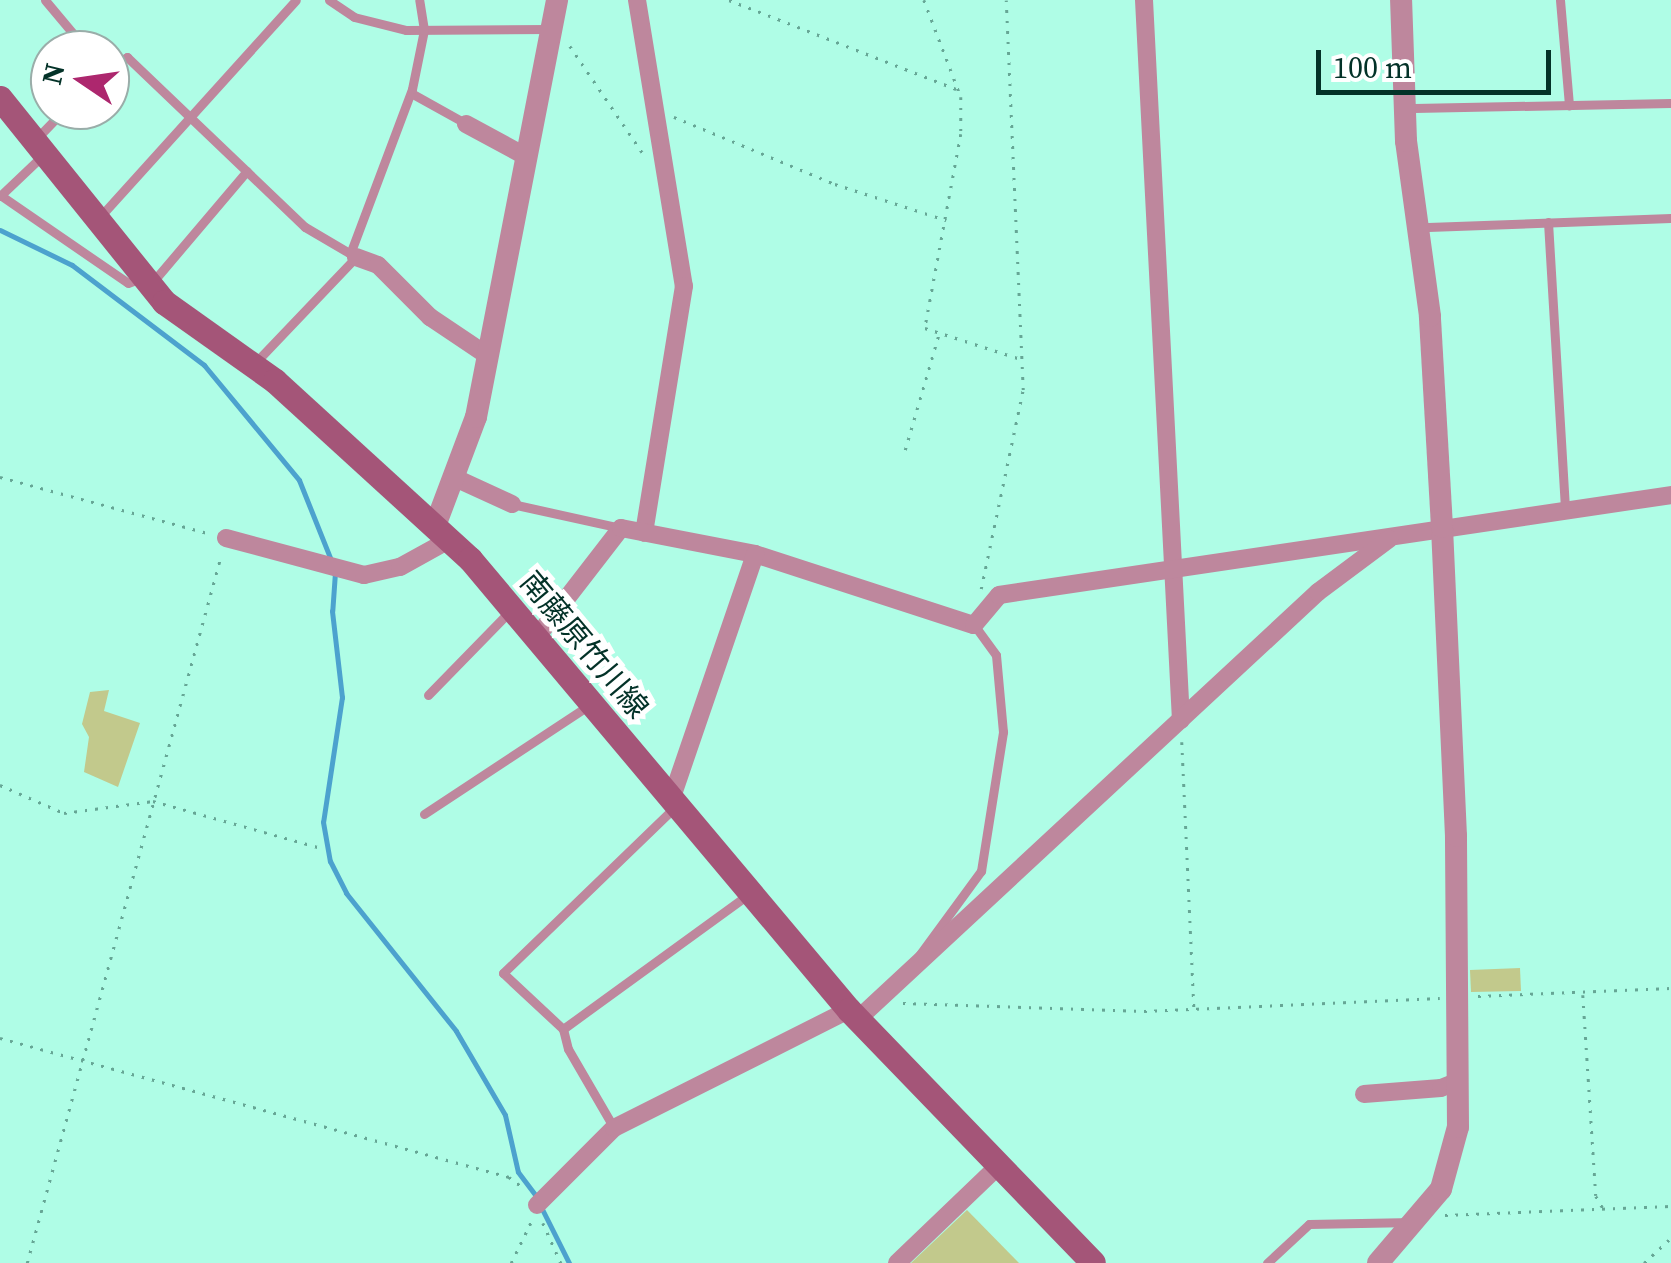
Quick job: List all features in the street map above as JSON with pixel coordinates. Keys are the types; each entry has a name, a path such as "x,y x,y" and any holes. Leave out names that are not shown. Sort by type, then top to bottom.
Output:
{"main road":[{"name":"南藤原竹川線","path":"0,98 41,145 145,282 253,366 442,533 512,609 854,1014 996,1168 1093,1263"}],"street":[{"path":"226,538 364,575 400,567 442,533 454,477 476,416 557,0"},
{"path":"637,0 684,286 644,532"},
{"path":"1144,0 1180,720"},
{"path":"1378,1263 1424,1217 1453,1158 1458,1081 1442,527 1430,316 1406,142 1402,0"},
{"path":"466,124 526,157"},
{"path":"353,255 378,265 430,317 488,356"},
{"path":"454,477 512,504"},
{"path":"536,638 621,528 755,554 974,625 984,606 999,595 1671,494"},
{"path":"540,1201 614,1128 880,1002 1318,592 1394,536"},
{"path":"674,802 755,554"},
{"path":"1364,1094 1441,1088 1458,1081"},
{"path":"897,1263 996,1168"}],"lane":[{"path":"45,0 70,30"},
{"path":"96,221 296,0"},
{"path":"329,0 354,17 424,30 551,29"},
{"path":"253,366 280,330 353,255 410,93 424,30 419,0"},
{"path":"1560,0 1569,106"},
{"path":"130,60 306,226 353,255"},
{"path":"410,93 466,124"},
{"path":"1414,108 1671,104"},
{"path":"51,130 0,195 128,283 145,282 247,171"},
{"path":"1428,227 1671,218"},
{"path":"1548,222 1566,509"},
{"path":"512,504 621,528"},
{"path":"428,695 512,609"},
{"path":"914,969 923,943 981,871 1003,732 996,655 974,625"},
{"path":"424,814 592,704"},
{"path":"614,1128 568,1049 564,1029 503,973 674,802"},
{"path":"564,1029 750,893"},
{"path":"1266,1263 1309,1224 1424,1217"}],"path":[{"path":"729,0 958,90"},
{"path":"924,0 958,90 960,134 925,328 1023,360"},
{"path":"984,606 980,596 1020,416 1023,360 1006,0"},
{"path":"551,29 567,42 650,163"},
{"path":"658,111 835,184 946,220"},
{"path":"905,450 940,333"},
{"path":"0,477 226,538 27,1263"},
{"path":"1180,720 1194,1011"},
{"path":"0,785 64,813 153,801 318,847"},
{"path":"880,1002 1194,1011 1671,988"},
{"path":"1584,992 1596,1196 1604,1209"},
{"path":"0,1038 509,1177 540,1201"},
{"path":"1424,1217 1671,1206"},
{"path":"512,1263 536,1212 560,1263"},
{"path":"1644,1263 1671,1238"}],"green space":[{"path":"109,690 104,711 140,723 118,787 84,772 89,737 82,724 90,692"},
{"path":"1520,968 1521,991 1471,992 1470,970"},
{"path":"967,1210 1019,1263 911,1263"}],"waterway":[{"path":"0,230 72,265 204,365 299,480 331,560"},
{"path":"335,572 332,611 342,697 323,822 330,861 346,893 456,1031 505,1115 518,1172 537,1197"},
{"path":"541,1207 569,1263"}]}
